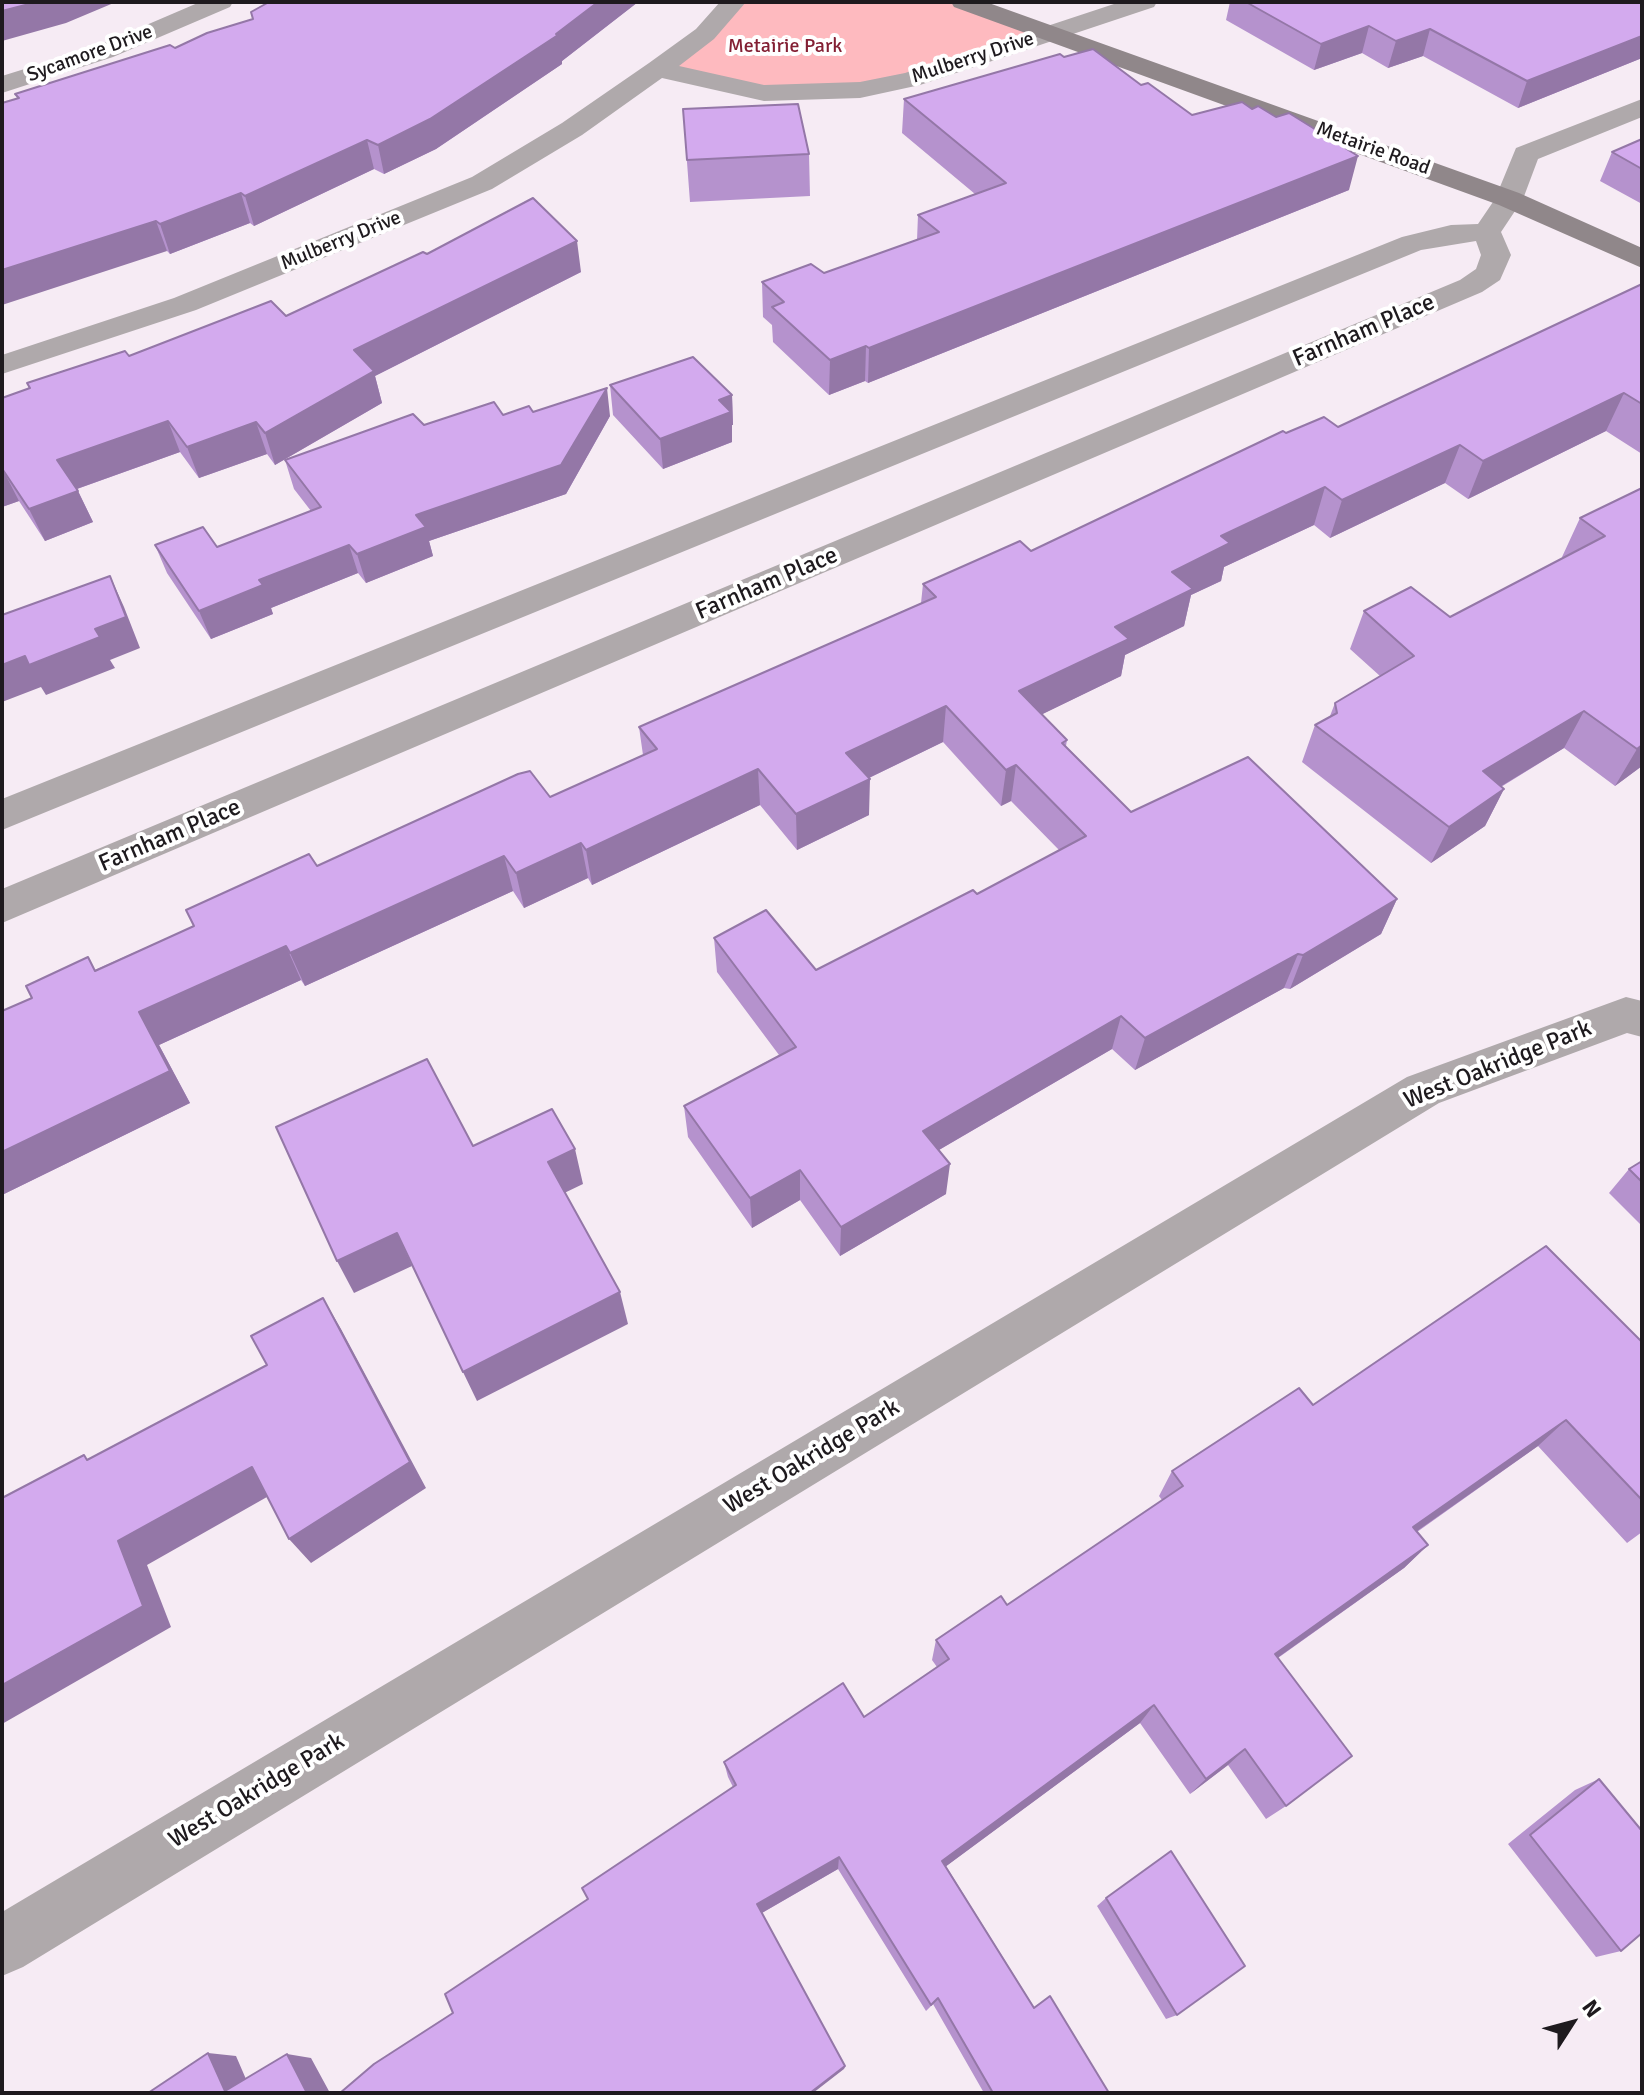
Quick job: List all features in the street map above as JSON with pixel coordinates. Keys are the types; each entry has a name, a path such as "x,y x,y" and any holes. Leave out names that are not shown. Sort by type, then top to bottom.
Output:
{"main road":[{"name":"Metairie Road","path":"963,2 1509,199 1642,259"}],"street":[{"name":"Sycamore Drive","path":"2,85 104,52 221,2"},
{"name":"Mulberry Drive","path":"2,365 185,304 482,183 572,129 658,69 705,34 734,2"},
{"name":"Mulberry Drive","path":"658,69 764,93 860,90 911,79 1145,2"},
{"path":"2,815 1412,243 1451,234 1487,232 1509,199 1526,154 1642,107"},
{"name":"Farnham Place","path":"2,907 1471,286 1489,274 1496,255 1487,232"},
{"name":"West Oakridge Park","path":"2,1946 1423,1090 1626,1015 1642,1019"}],"green space":[{"name":"Metairie Park","path":"727,2 962,2 1052,32 929,65 875,86 764,93 658,69"}],"building":[{"path":"2,2 37,2 2,11"},
{"path":"269,2 598,2 558,35 430,119 378,145 367,140 245,196 241,193 160,224 156,221 2,270 2,103 19,98 15,94 170,45 175,48 207,33 253,19 251,12"},
{"path":"1246,2 1642,2 1642,36 1527,81 1430,29 1396,41 1369,26 1321,44"},
{"path":"1093,49 1141,85 1148,83 1192,115 1242,102 1252,109 1258,106 1276,117 1289,113 1358,156 869,348 866,346 830,360 772,307 784,302 762,282 811,264 824,273 939,232 918,215 1006,183 904,99 1060,54 1064,57"},
{"path":"798,104 809,154 687,160 683,109"},
{"path":"1642,139 1642,169 1612,152"},
{"path":"533,198 577,241 354,350 374,371 265,433 256,422 187,447 168,421 57,460 78,491 29,509 2,470 2,398 30,388 27,383 125,351 129,356 271,301 286,316 423,252 427,254"},
{"path":"1642,284 1642,404 1624,393 1483,461 1460,445 1342,500 1325,487 1221,536 1230,543 1172,572 1193,589 1115,627 1129,639 1019,691 1067,740 1062,743 1131,812 1248,757 1397,899 1303,955 1298,954 1145,1038 1121,1016 923,1131 950,1164 841,1227 800,1170 750,1198 684,1106 796,1047 714,938 766,910 816,970 973,890 977,894 1086,836 1016,765 1006,770 946,706 846,753 870,779 796,814 758,769 586,850 581,843 516,873 504,856 290,953 286,946 139,1012 170,1071 2,1152 2,1011 32,998 26,986 88,957 95,971 194,926 186,910 309,854 317,866 518,774 530,771 550,797 657,749 639,727 936,597 923,584 1020,541 1031,551 1283,431 1286,433 1324,417 1338,427"},
{"path":"693,357 732,395 719,400 731,412 660,439 610,385"},
{"path":"607,388 561,465 416,515 426,527 357,554 349,545 259,580 263,585 199,611 155,545 203,527 217,547 321,507 285,460 413,414 424,425 494,402 503,415 529,406 533,412"},
{"path":"1642,488 1642,745 1637,749 1584,711 1483,771 1504,789 1449,827 1315,725 1337,713 1335,703 1414,656 1364,611 1411,587 1450,617 1605,536 1580,518"},
{"path":"110,576 126,617 95,629 100,637 29,665 25,656 2,665 2,615"},
{"path":"427,1059 473,1146 552,1109 575,1149 548,1162 620,1292 463,1372 397,1233 337,1261 276,1127"},
{"path":"1642,1161 1642,1182 1629,1169"},
{"path":"1546,1246 1642,1342 1642,1500 1566,1420 1413,1527 1428,1545 1275,1654 1352,1756 1286,1806 1245,1749 1206,1779 1154,1705 942,1861 1034,2008 1050,1996 1109,2093 993,2093 938,1998 931,2005 839,1857 757,1904 845,2066 810,2093 340,2093 374,2064 453,2013 445,1994 588,1899 582,1888 736,1785 724,1762 843,1683 864,1717 949,1659 936,1640 1001,1596 1007,1605 1183,1486 1172,1471 1299,1388 1313,1405"},
{"path":"323,1298 410,1462 289,1539 252,1467 118,1541 143,1606 2,1685 2,1498 84,1455 87,1460 267,1365 251,1336"},
{"path":"1599,1779 1642,1831 1642,1933 1621,1951 1530,1835"},
{"path":"1171,1851 1245,1966 1177,2015 1106,1898"},
{"path":"208,2053 225,2091 287,2054 307,2093 148,2093"}]}
